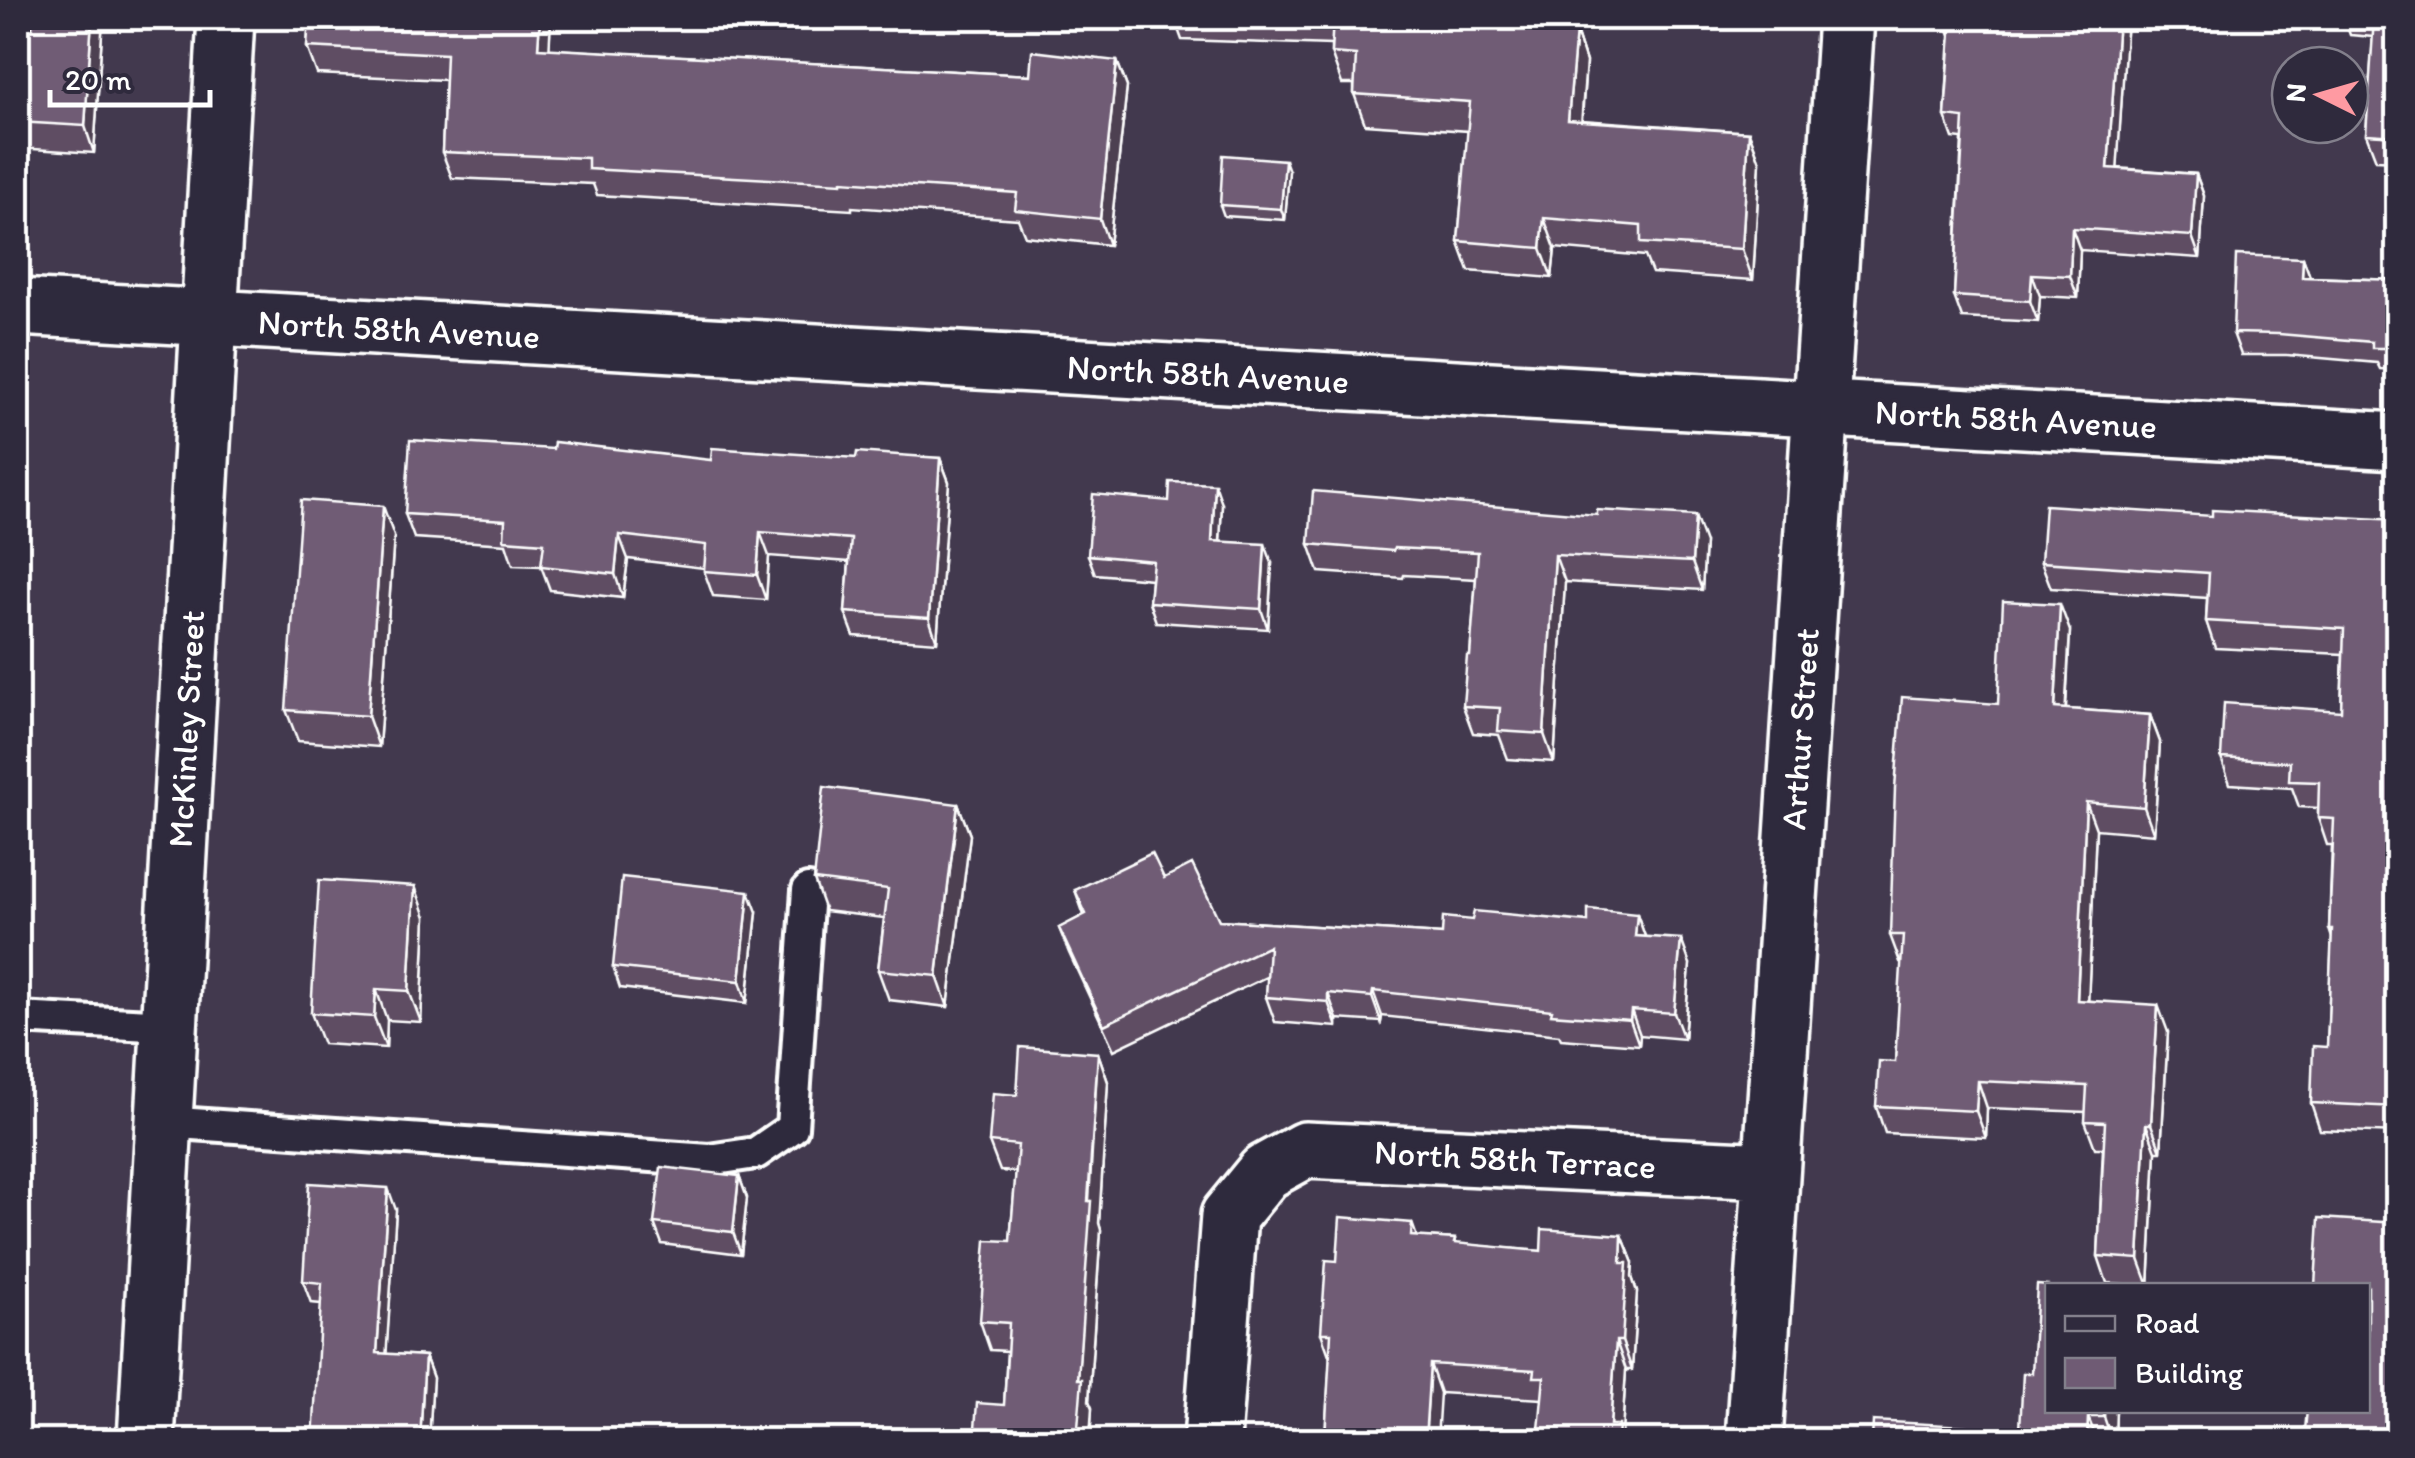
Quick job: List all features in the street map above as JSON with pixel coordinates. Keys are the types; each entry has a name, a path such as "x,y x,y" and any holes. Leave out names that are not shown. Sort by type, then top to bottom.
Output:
{"street":[{"name":"McKinley Street","path":"146,1440 226,18"},
{"name":"Arthur Street","path":"1754,1440 1846,18"},
{"name":"North 58th Avenue","path":"18,307 2398,441"},
{"name":"North 58th Terrace","path":"1212,1440 1229,1216 1265,1172 1305,1150 1771,1171"}],"lane":[{"path":"164,1122 709,1160 756,1153 792,1128 808,890"},
{"path":"18,1018 169,1026"}],"building":[{"path":"33,18 92,18 85,126 18,122 18,28 32,29"},
{"path":"309,18 540,18 538,48 1030,75 1032,51 1117,61 1100,219 1015,210 1017,193 588,169 588,158 442,152 446,54 307,47"},
{"path":"1333,18 1450,18 1576,31 1568,120 1749,132 1742,249 1641,243 1641,226 1544,218 1541,248 1458,241 1470,102 1354,94 1356,55 1331,53"},
{"path":"1952,18 2118,18 2108,168 2196,174 2192,236 2072,228 2070,276 2032,274 2030,301 1954,296 1964,118 1945,116"},
{"path":"2374,18 2398,18 2398,136 2370,134"},
{"path":"1223,155 1285,160 1281,209 1220,205"},
{"path":"2236,255 2303,258 2302,277 2398,280 2398,348 2372,348 2372,342 2233,333"},
{"path":"410,440 553,449 554,442 711,460 712,448 856,458 857,452 940,458 929,618 845,612 851,539 760,532 757,575 704,571 706,545 619,535 615,574 541,566 544,543 504,540 505,520 405,514"},
{"path":"1170,482 1215,484 1212,541 1265,544 1261,609 1149,602 1153,561 1088,555 1093,494 1169,501"},
{"path":"1313,491 1597,515 1597,510 1695,516 1692,562 1555,555 1544,734 1498,731 1500,708 1463,706 1478,552 1394,548 1393,551 1309,544"},
{"path":"301,500 383,506 368,716 286,710"},
{"path":"2045,505 2212,516 2212,510 2398,520 2398,1107 2311,1103 2313,1046 2327,1047 2332,929 2334,819 2318,818 2319,782 2289,781 2290,762 2221,758 2224,703 2341,711 2344,629 2206,621 2209,573 2041,562"},
{"path":"2003,601 2060,604 2055,708 2150,715 2144,807 2086,802 2077,1000 2158,1005 2151,1124 2146,1124 2139,1259 2098,1256 2105,1122 2085,1121 2087,1086 1978,1081 1976,1111 1876,1106 1879,1061 1895,1062 1903,935 1890,935 1902,697 1998,704"},
{"path":"824,787 958,804 937,976 878,970 888,889 814,880"},
{"path":"1152,853 1164,878 1192,864 1219,920 1442,934 1443,917 1472,920 1474,911 1588,922 1588,909 1637,914 1635,936 1681,939 1674,1013 1631,1010 1630,1020 1373,991 1372,997 1328,993 1328,1002 1266,997 1269,946 1104,1025 1059,928 1086,914 1075,890"},
{"path":"622,877 749,891 740,981 613,967"},
{"path":"319,880 415,886 409,991 376,989 374,1017 311,1013"},
{"path":"1020,1047 1098,1053 1077,1440 974,1440 977,1403 1004,1405 1009,1323 980,1321 986,1240 1010,1241 1018,1145 989,1142 993,1093 1017,1095"},
{"path":"661,1167 739,1176 733,1232 654,1223"},
{"path":"309,1183 388,1188 377,1353 425,1356 420,1440 313,1440 322,1283 303,1281"},
{"path":"1340,1217 1412,1223 1411,1236 1541,1251 1542,1229 1622,1235 1621,1263 1627,1263 1622,1341 1616,1341 1610,1425 1619,1425 1618,1440 1538,1440 1544,1377 1534,1377 1535,1370 1430,1364 1425,1440 1314,1440 1325,1438 1331,1333 1321,1333 1326,1260 1337,1261"},
{"path":"2319,1218 2398,1223 2398,1440 2304,1440 2307,1413 2370,1413 2370,1283 2315,1283"},
{"path":"2037,1285 2045,1286 2045,1413 2104,1413 2104,1417 2088,1417 2087,1440 1872,1440 1873,1421 2020,1429 2023,1373 2032,1373"}]}
